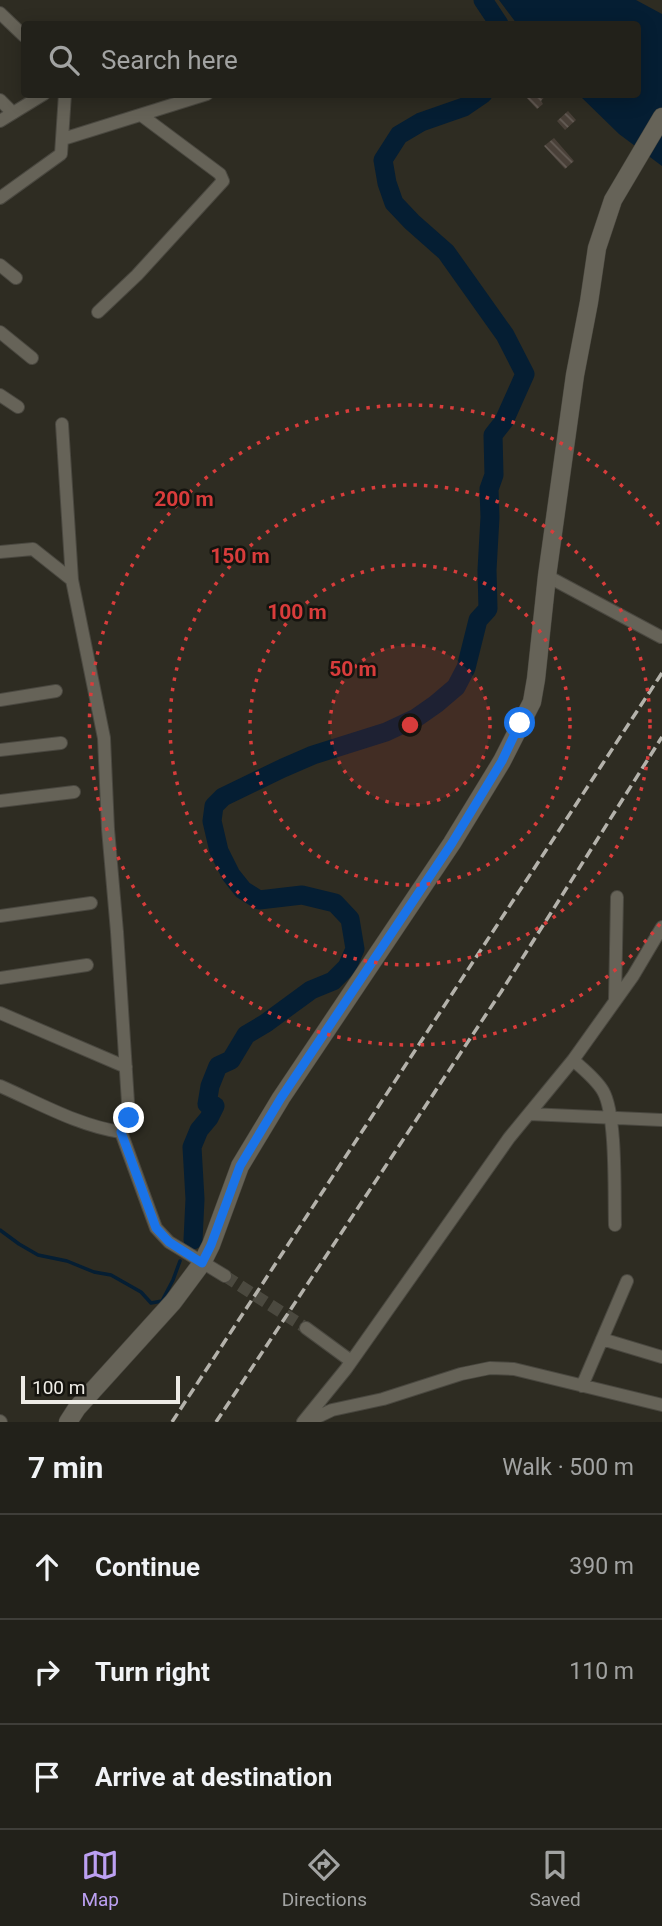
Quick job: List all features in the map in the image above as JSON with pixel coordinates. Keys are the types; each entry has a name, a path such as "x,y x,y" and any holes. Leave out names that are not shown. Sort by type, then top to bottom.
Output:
{"street":[{"path":"0,13 21,33"},
{"path":"0,121 37,98"},
{"path":"0,198 63,151 65,98"},
{"path":"63,139 195,98"},
{"path":"0,100 13,113"},
{"path":"98,313 137,275 223,181 220,174 141,116"},
{"path":"68,1422 173,1302 202,1263 240,1166 274,1110 452,843 502,761 532,702 575,374 597,248 613,200 662,117"},
{"path":"0,265 16,278"},
{"path":"0,332 32,358"},
{"path":"0,396 18,407"},
{"path":"62,425 72,580 104,738 129,1118 121,1132 156,1228 169,1242 225,1276"},
{"path":"0,552 33,549 72,580"},
{"path":"547,576 661,637"},
{"path":"0,700 56,691"},
{"path":"0,750 61,743"},
{"path":"0,801 74,792"},
{"path":"615,1001 617,897"},
{"path":"0,916 91,903"},
{"path":"305,1422 509,1138 573,1060 633,976 662,927"},
{"path":"0,978 87,965"},
{"path":"0,1013 126,1067"},
{"path":"573,1060 591,1076 604,1093 611,1119 615,1225"},
{"path":"0,1086 80,1121 105,1130 121,1132"},
{"path":"529,1114 662,1121"},
{"path":"582,1386 627,1281"},
{"path":"306,1328 351,1361"},
{"path":"602,1339 662,1357"},
{"path":"305,1422 332,1410 383,1399 461,1374 490,1368 514,1369 662,1405"}],"water":[{"path":"499,0 636,0 662,14 662,166 619,134 582,98 641,98 641,21 515,21"}],"building":[{"path":"527,98 544,98 541,101 543,104 537,109"},
{"path":"568,111 576,120 565,130 557,121"},
{"path":"554,138 574,161 565,169 544,146"}],"waterway":[{"path":"483,0 497,21"},
{"path":"193,1240 195,1199 192,1147 199,1130 215,1106 207,1104 210,1086 218,1066 231,1060 246,1035 311,990 333,981 347,967 355,949 350,919 335,903 302,895 259,900 243,890 231,875 219,851 212,821 214,806 223,797 283,768 313,755 386,732 416,718 436,704 456,687 466,668 478,620 488,609 489,489 494,475 493,435 504,421 525,374 505,335 446,252 394,203 383,160 399,135 421,122 464,107 477,98"},
{"path":"0,1230 38,1255 111,1275 141,1292 151,1303 162,1301 180,1261"}],"tunnel":[{"path":"225,1276 306,1328"}],"railway":[{"path":"172,1422 662,673"},
{"path":"216,1422 501,992 662,737"}],"route":[{"path":"129,1118 121,1132 156,1228 169,1242 202,1263 240,1166 281,1098 452,843 502,761 520,723"}]}
